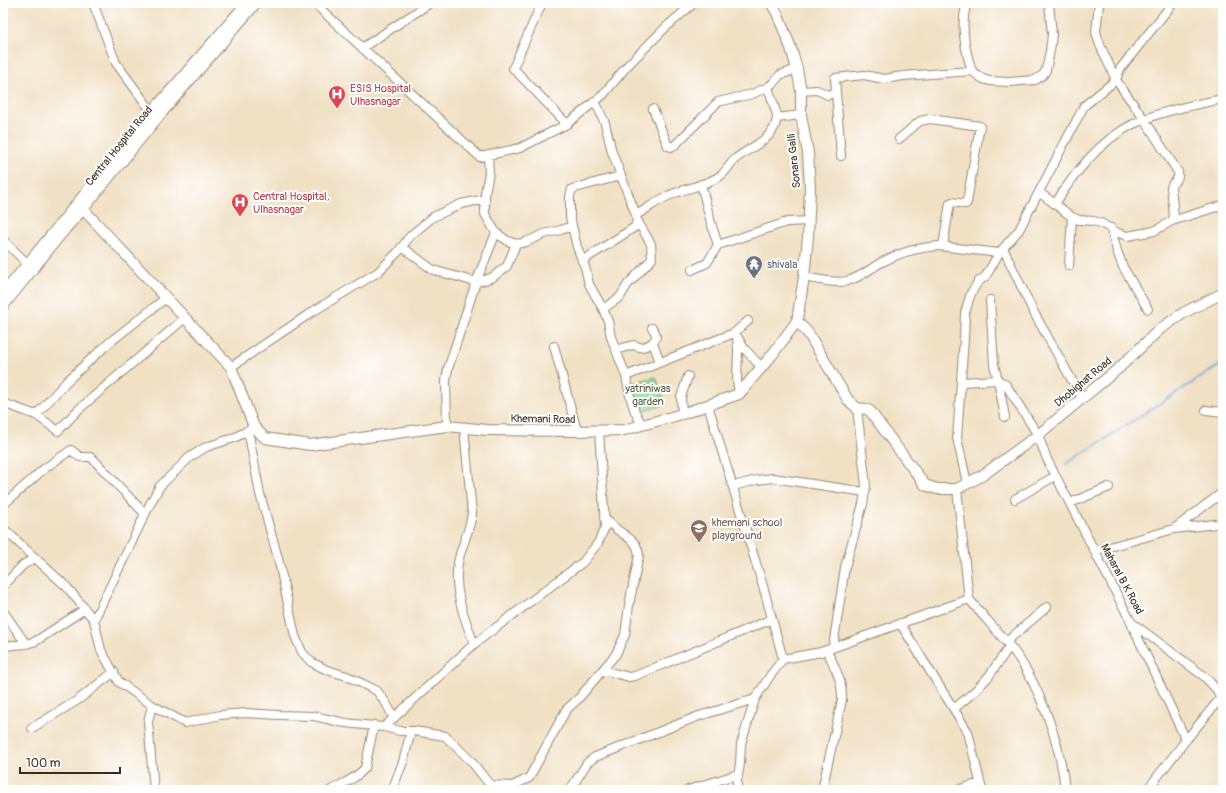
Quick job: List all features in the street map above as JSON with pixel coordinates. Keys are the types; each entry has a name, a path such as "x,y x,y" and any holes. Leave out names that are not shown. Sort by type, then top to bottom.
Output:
{"street":[{"path":"93,3 116,63 155,115"},
{"name":"Central Hospital Road","path":"3,294 65,229 79,207 247,3"},
{"name":"Central Hospital Road","path":"155,115 256,3"},
{"path":"314,3 480,157 520,148 567,124 603,94 627,66 665,28 694,3"},
{"path":"362,48 430,3"},
{"path":"542,3 513,68 567,124"},
{"name":"Sonara Galli","path":"770,3 777,13 791,48 797,69 801,91 801,114 808,153 810,188 808,237 804,277 797,321"},
{"path":"967,3 964,12 964,25 967,55 972,71 983,79 1009,82 1036,80 1043,75 1046,70 1052,35 1049,3"},
{"path":"1099,3 1096,32 1100,45 1116,80 1144,119 1178,172 1178,179 1172,184 1171,187 1174,216 1172,221"},
{"path":"967,483 957,438 965,313 971,293 978,282 986,276 1001,251 1019,230 1084,106 1116,80 1120,70 1173,3"},
{"path":"653,109 668,146 671,147 675,145 718,102 752,94 768,87 780,75 797,69"},
{"path":"841,156 835,78 864,76 884,79 903,76 972,71"},
{"path":"636,217 669,196 720,176 734,160 768,137 775,128 777,115 768,87"},
{"path":"801,91 817,90 828,95 836,92"},
{"path":"1055,204 1074,175 1104,144 1118,133 1144,119 1176,109 1223,99"},
{"path":"595,101 605,123 612,152 636,217 651,244 652,259 628,284 620,297 603,309"},
{"path":"777,118 801,114"},
{"path":"899,139 920,121 930,119 980,126 968,202 966,204 950,203 943,246"},
{"path":"488,155 489,173 485,199 485,214 496,233 508,241 516,244 572,226"},
{"path":"620,176 572,189 570,196 570,217 577,247 589,284 603,309 626,376 633,407 642,425"},
{"path":"701,184 718,245"},
{"path":"1039,192 1072,216 1080,220 1101,223 1118,233 1128,236 1154,231 1172,221 1223,205"},
{"path":"231,367 312,312 378,272 411,235 433,217 461,204 485,199"},
{"path":"79,207 231,367 251,429 260,494 278,558 295,636 302,652 311,662 327,670 347,676 377,691 386,702 394,718"},
{"path":"1069,266 1072,216"},
{"path":"582,261 635,226 636,217"},
{"path":"692,270 707,263 718,245 787,222 809,220"},
{"path":"1111,228 1123,267 1148,309"},
{"path":"447,426 447,374 476,282 496,233"},
{"path":"3,240 30,266"},
{"path":"402,246 433,270 476,282 493,277 507,266 516,244"},
{"path":"804,277 839,282 847,281 856,278 890,258 918,249 930,247 943,246 1001,251"},
{"path":"1001,251 1082,398"},
{"name":"Central Hospital Road","path":"3,306 30,266"},
{"name":"Dhobighat Road","path":"957,489 983,475 1038,435 1119,368 1160,329 1185,312 1223,294"},
{"path":"36,414 68,380 110,342 166,298"},
{"path":"990,300 994,359 1005,417"},
{"path":"3,403 36,414 58,431 78,410 185,318"},
{"path":"626,376 660,362 736,335 748,321"},
{"path":"797,321 808,334 848,400 857,408 870,411 925,485 929,488 957,489 969,599 1008,644 1028,675 1048,718 1063,770 1065,790"},
{"name":"Khemani Road","path":"251,429 265,438 310,445 447,426 488,430 624,430 682,414 739,394 762,368 797,321"},
{"path":"616,350 633,345 642,347 653,343 656,338 656,334 652,328"},
{"path":"736,335 743,347 762,368"},
{"path":"736,335 738,350 737,380 739,394"},
{"path":"653,343 660,362"},
{"path":"554,346 578,431"},
{"path":"682,414 681,397 688,376"},
{"path":"961,382 998,380"},
{"name":"Maharal B K Road","path":"998,380 1006,384 1038,435 1047,459 1131,622 1205,677 1217,690 1222,699"},
{"path":"708,405 783,659"},
{"path":"822,790 842,700 840,680 830,648 845,566 863,504 866,486 866,475 857,408"},
{"path":"1206,410 1223,412"},
{"path":"464,428 472,513 471,523 458,563 457,578 463,615 474,644"},
{"path":"94,620 160,486 190,457 206,447 234,438 251,429"},
{"path":"384,727 474,644 583,562 598,543 605,527 599,430"},
{"path":"3,505 45,468 71,450 80,457 90,457 93,459 145,514"},
{"path":"733,486 773,478 865,492"},
{"path":"1015,499 1050,479"},
{"path":"1070,503 1109,486"},
{"path":"1174,530 1223,492"},
{"path":"3,528 66,586 94,620 101,650 119,682 152,705 185,723 220,715 246,712 314,716 345,723 374,725 400,731 411,731 445,736 471,762 490,785 512,786 529,778 566,710 579,698 616,654 625,635 629,605 639,555 638,547 629,537 619,531 604,518"},
{"path":"1095,551 1174,530 1223,523"},
{"path":"3,586 23,565 35,558"},
{"path":"737,790 741,744 755,699 761,688 783,659 830,648 969,599"},
{"path":"954,709 976,690 989,676 1008,644 1046,607"},
{"path":"3,646 26,644 36,641 85,609"},
{"path":"3,610 26,644"},
{"path":"603,670 629,677 635,676 772,619"},
{"path":"1131,622 1186,740"},
{"path":"900,624 968,732 981,786 957,790"},
{"path":"32,728 78,700 114,672"},
{"path":"570,790 587,763 595,757 699,716 755,699"},
{"path":"1148,790 1186,740 1222,699"},
{"path":"152,705 148,722 154,790"},
{"path":"331,790 361,774 365,768 374,725"},
{"path":"392,790 403,762 411,731"},
{"path":"688,790 738,774"}],"green space":[{"name":"yatriniwas garden","path":"656,377 666,405 639,412 631,383"}],"waterway":[{"path":"1066,464 1223,363"}],"place":[{"name":"ESIS Hospital Ulhasnagar","path":"337,109"},
{"name":"Central Hospital, Ulhasnagar","path":"240,217"},
{"name":"shivala","path":"754,279"},
{"name":"khemani school playground","path":"699,543"}]}
